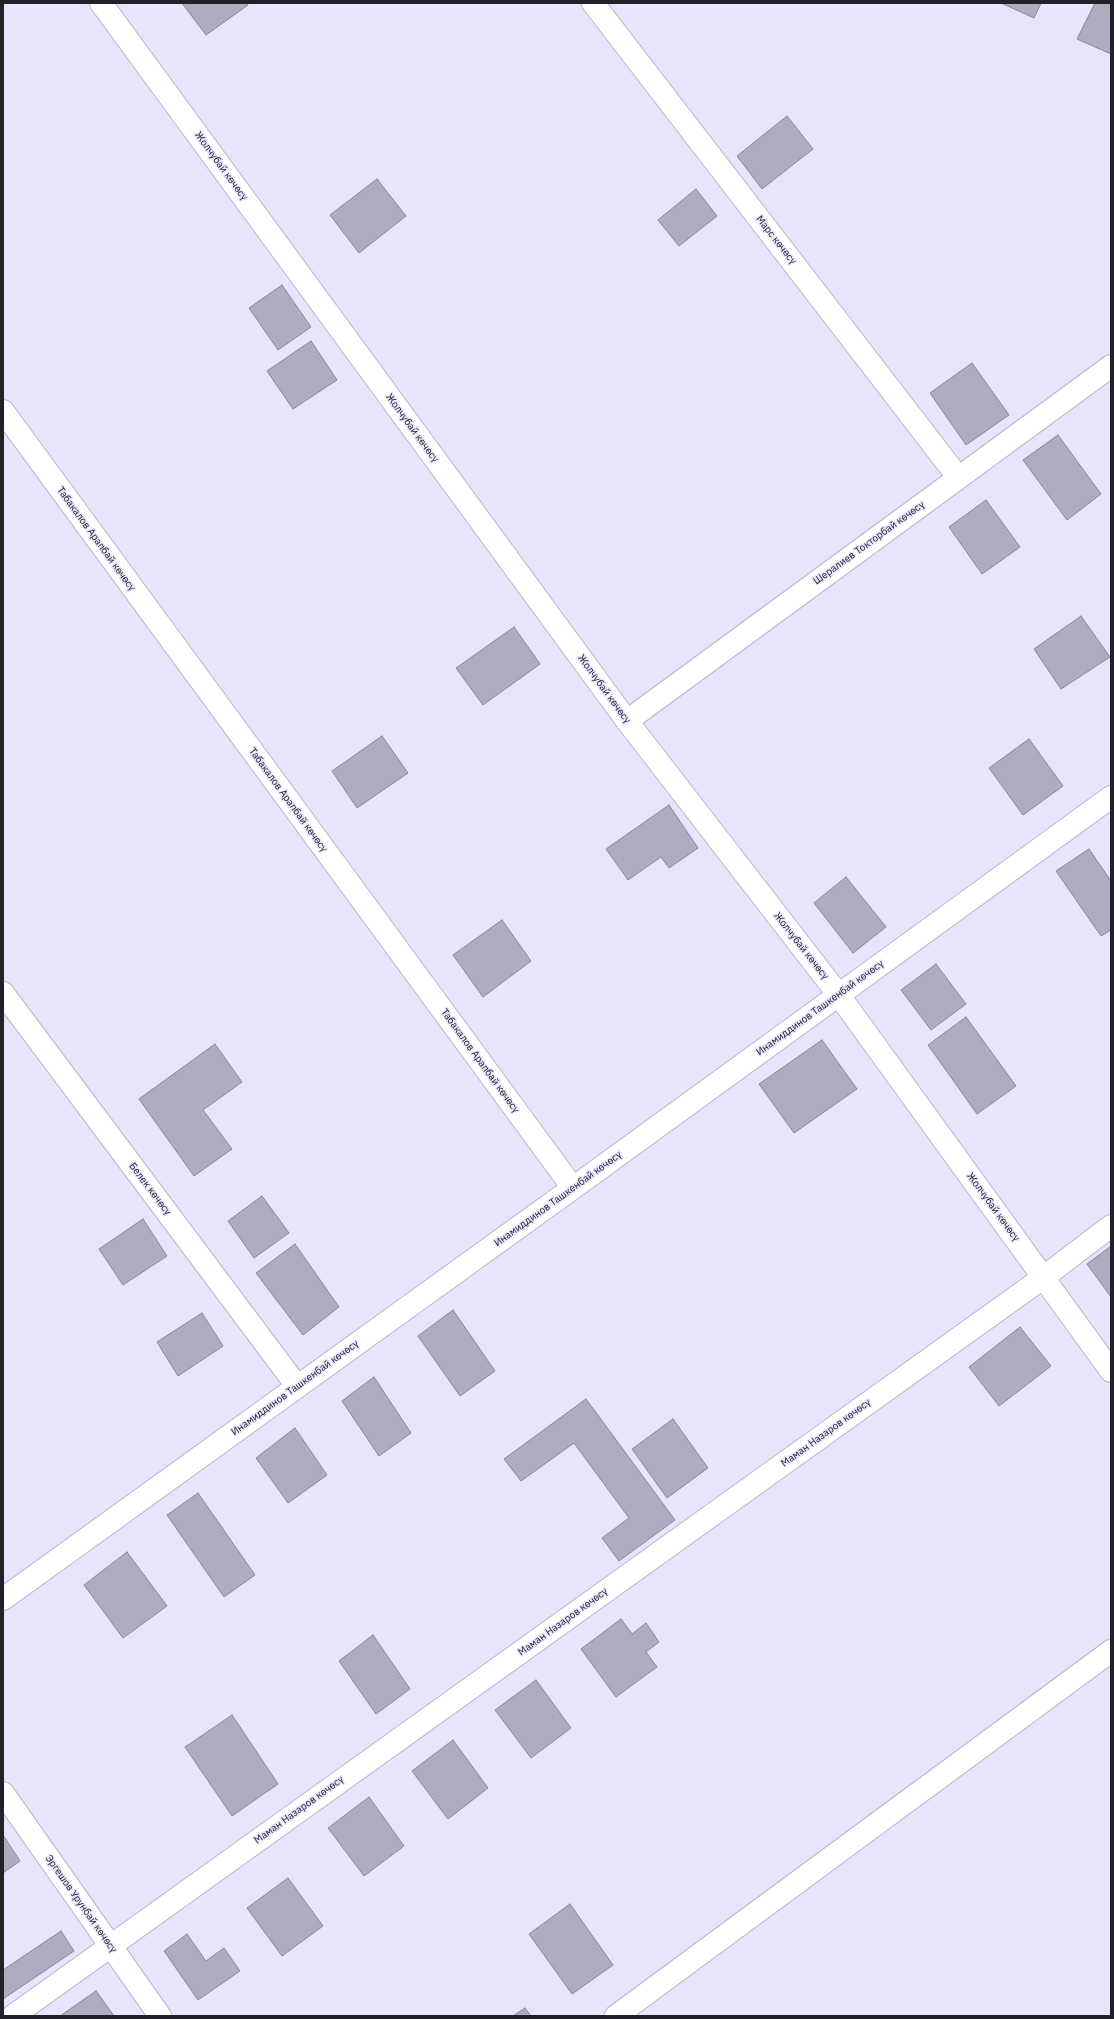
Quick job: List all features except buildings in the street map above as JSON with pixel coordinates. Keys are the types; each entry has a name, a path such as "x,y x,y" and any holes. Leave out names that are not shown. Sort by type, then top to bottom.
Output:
{"street":[{"name":"Жолчубай көчөсү","path":"101,3 627,721 838,994 1111,1371"},
{"name":"Марс көчөсү","path":"593,3 958,477"},
{"name":"Шералиев Токторбай көчөсү","path":"627,721 1111,366"},
{"name":"Табакалов Арапбай көчөсү","path":"3,411 573,1188"},
{"name":"Инамиддинов Ташкенбай көчөсү","path":"3,1598 573,1188 1111,797"},
{"name":"Белек көчөсү","path":"3,993 297,1386"},
{"name":"Маман Назаров көчөсү","path":"13,2016 1044,1277 1111,1226"},
{"path":"616,2016 1111,1651"},
{"name":"Эргешов Урунбай көчөсү","path":"3,1792 160,2016"}]}
